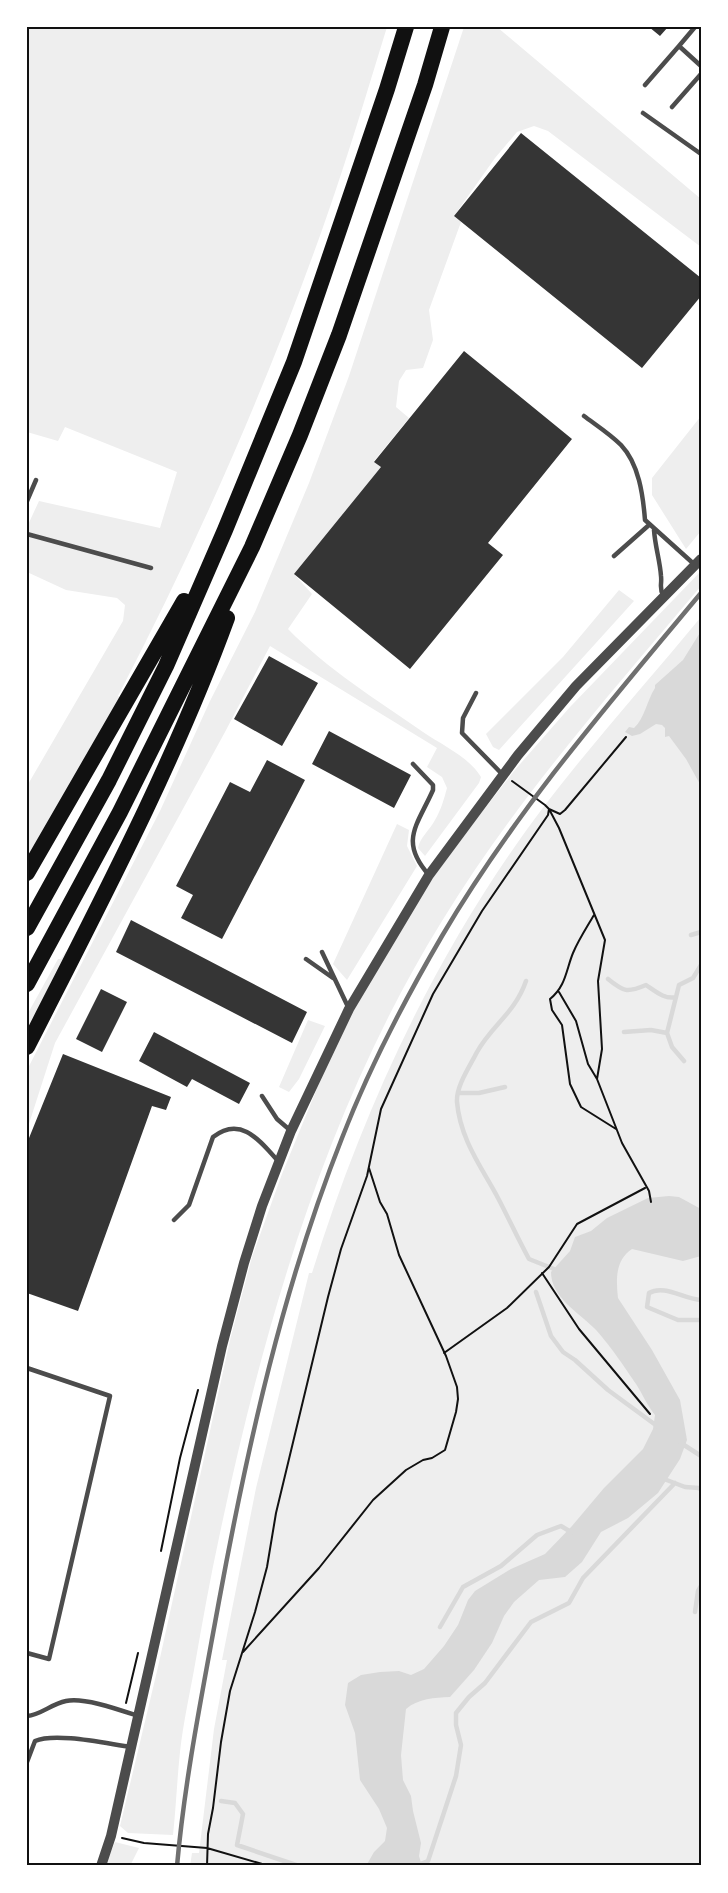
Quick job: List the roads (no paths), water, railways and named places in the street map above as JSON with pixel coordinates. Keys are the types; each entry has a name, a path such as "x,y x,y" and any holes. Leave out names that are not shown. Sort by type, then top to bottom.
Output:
{"highway":[{"path":"27,928 109,780 161,676 225,530 294,362 406,27"},
{"path":"27,984 120,812 252,547 300,435 339,335 425,85 442,27"},
{"path":"27,873 225,530"},
{"path":"27,1047 148,802 205,678 252,547"}],"street":[{"path":"101,1866 111,1836 222,1346 244,1263 278,1161 291,1131 349,1009 429,875 503,775 576,686 698,562"}],"lane":[{"path":"645,85 695,27"},
{"path":"679,46 701,66"},
{"path":"672,107 701,74"},
{"path":"643,113 701,154"},
{"path":"584,416 622,446 637,472 645,520 654,530 698,562"},
{"path":"27,501 36,480"},
{"path":"614,556 649,525"},
{"path":"654,530 661,577 660,588 664,598"},
{"path":"27,534 151,568"},
{"path":"476,693 463,718 462,733 503,775"},
{"path":"413,764 434,785 434,790 411,839 412,850 429,875"},
{"path":"322,952 349,1009"},
{"path":"306,959 335,980"},
{"path":"262,1096 277,1119 291,1131"},
{"path":"174,1220 189,1205 213,1137 221,1130 246,1131 258,1139 278,1161"},
{"path":"27,1368 110,1396 49,1659 27,1653"},
{"path":"27,1716 36,1716 51,1706 68,1700 96,1703 138,1716"},
{"path":"27,1762 35,1741 42,1738 81,1740 131,1747"}],"waterway":[{"path":"691,935 701,932"},
{"path":"684,1061 672,1047 667,1033 679,985 693,978 701,965"},
{"path":"608,979 626,990 646,985 664,996 676,997"},
{"path":"526,981 516,1002 477,1052 461,1083 457,1102 467,1141 529,1259 554,1269"},
{"path":"624,1032 651,1030 667,1033"},
{"path":"459,1093 479,1093 505,1087"},
{"path":"701,1300 661,1290 649,1293 647,1307 678,1320 701,1320"},
{"path":"536,1292 551,1336 563,1352 608,1390 657,1426"},
{"path":"681,1443 701,1456"},
{"path":"664,1479 701,1490"},
{"path":"415,1866 428,1861 456,1776 461,1745 456,1725 456,1713 485,1683 531,1622 569,1603 583,1578 675,1483"},
{"path":"440,1627 463,1587 501,1566 537,1535 561,1526 571,1532"},
{"path":"695,1612 701,1586"},
{"path":"221,1801 235,1803 243,1814 237,1845 299,1866"}],"railway":[{"path":"177,1866 201,1700 230,1542 255,1425 269,1366 302,1251 352,1112 401,1010 470,890 564,759 701,593"}]}
